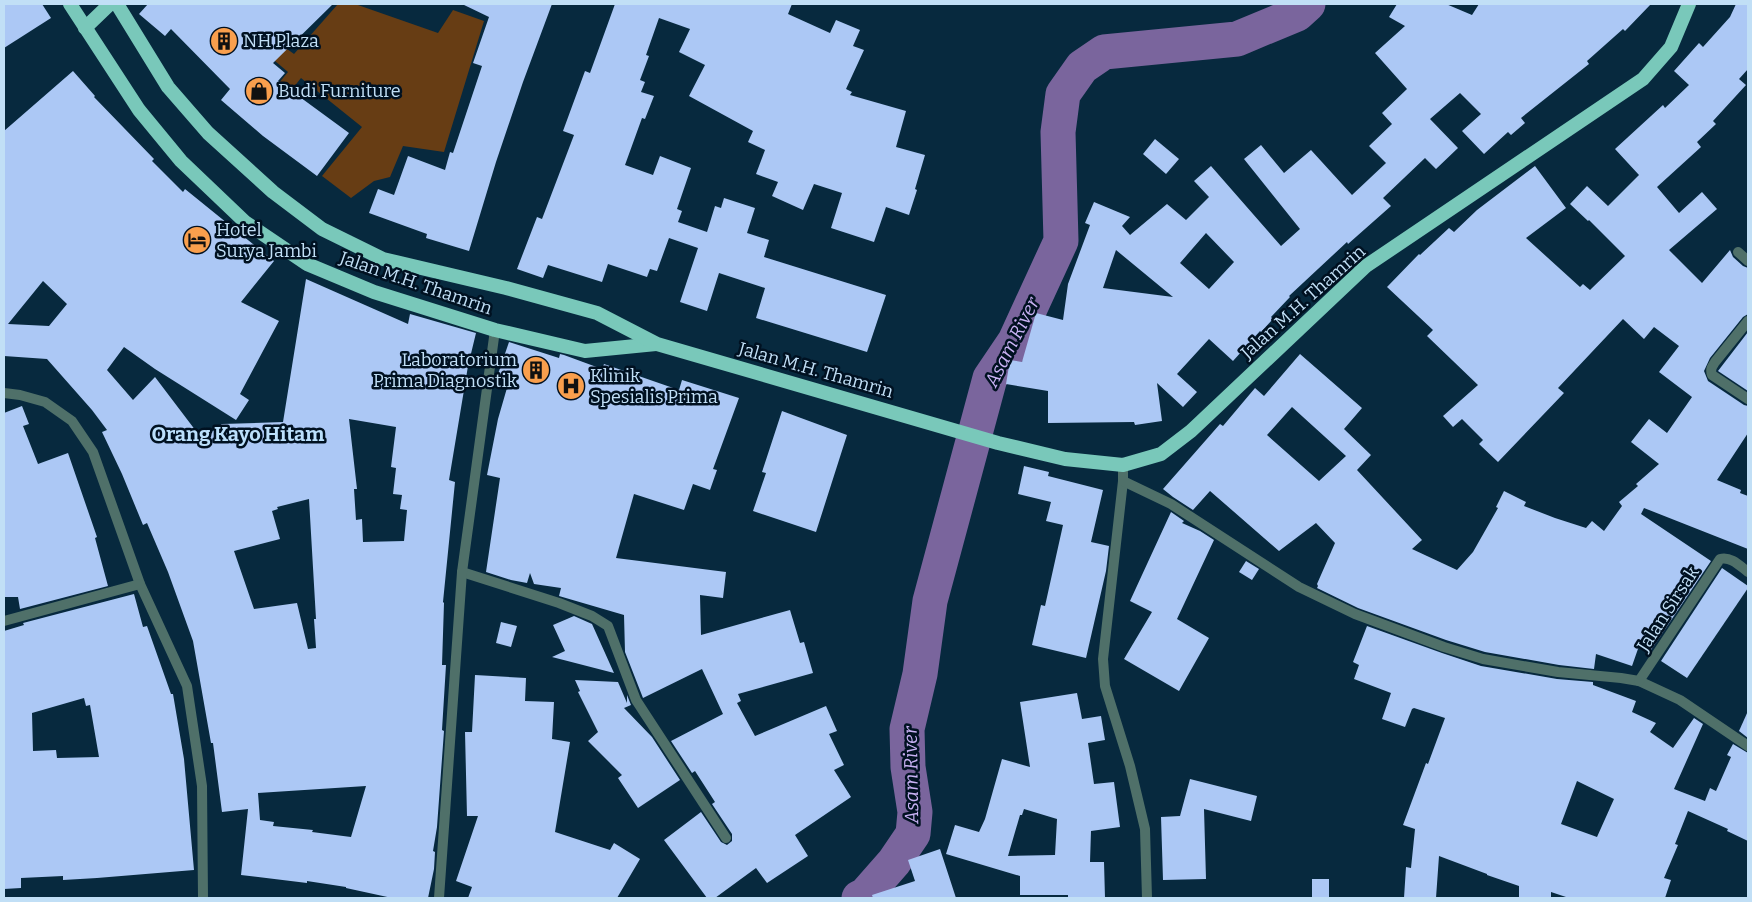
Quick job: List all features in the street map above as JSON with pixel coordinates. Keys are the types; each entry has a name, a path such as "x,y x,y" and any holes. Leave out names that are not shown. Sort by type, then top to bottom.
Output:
{"highway":[{"name":"Jalan M.H. Thamrin","path":"70,4 139,110 181,161 245,222 307,264 374,292 495,330 585,351 657,344"},
{"path":"85,28 110,4"},
{"name":"Jalan M.H. Thamrin","path":"117,4 168,87 208,133 273,192 322,229 383,258 506,288 597,313 657,344 998,443 1065,459 1123,465 1161,454 1191,431 1366,266 1643,79 1671,47 1689,4"}],"street":[{"path":"1738,252 1748,261"},
{"path":"1748,321 1711,368 1712,375 1748,399"},
{"path":"439,898 462,572 495,330"},
{"path":"4,393 45,402 72,422 93,452 140,584 187,686 202,786 203,898"},
{"path":"1123,465 1123,481 1103,659 1105,686 1130,766 1145,829 1146,898"},
{"path":"1123,481 1171,504 1298,587 1355,614 1444,647 1484,659 1558,672 1639,681 1680,700 1748,746"},
{"name":"Jalan Sirsak","path":"1639,681 1720,559 1732,560 1748,572"},
{"path":"462,572 559,603 592,616 608,626 636,700 726,838"},
{"path":"4,621 140,584"}],"shaded area":[{"path":"338,4 355,4 438,33 453,10 484,21 444,152 403,146 390,177 374,181 351,198 322,176 362,127 301,78 261,128 251,117 288,72 262,50 272,38 294,54"}],"building":[{"path":"4,4 42,4 51,18 4,48"},
{"path":"148,4 333,4 273,63 285,73 278,81 349,133 317,176 263,136 221,100 230,89 171,29 165,36 139,14"},
{"path":"462,4 552,4 496,162 469,251 426,238 427,234 369,213 378,189 394,195 408,156 445,170 450,152 453,153 482,66 473,63 489,17"},
{"path":"615,4 792,4 788,14 830,33 836,20 860,30 853,46 864,50 846,89 852,92 850,95 906,111 896,147 925,155 909,215 886,207 874,242 831,228 842,193 814,184 803,210 772,196 778,182 756,174 765,150 748,142 753,131 689,96 705,65 679,52 690,29 659,18 646,55 649,56 640,80 645,82 641,92 654,96 645,119 642,118 625,165 653,175 660,156 691,168 677,209 682,211 678,222 707,232 715,206 721,208 724,198 755,208 747,233 769,240 764,257 886,295 867,352 756,318 765,288 719,273 707,311 680,302 698,248 669,238 657,271 650,269 647,277 608,264 602,282 548,265 543,278 517,269 537,217 542,219 574,135 563,131 585,71 590,73"},
{"path":"1397,4 1446,4 1472,15 1479,4 1651,4 1625,31 1623,29 1587,61 1589,64 1521,118 1525,123 1511,135 1508,132 1484,154 1462,131 1481,114 1460,93 1430,119 1458,148 1436,169 1425,158 1383,198 1391,206 1348,244 1347,242 1289,296 1271,317 1273,319 1233,361 1209,339 1177,374 1197,392 1183,407 1157,383 1162,421 1135,425 1134,422 1048,423 1048,391 1006,384 1010,360 1022,362 1036,313 1063,320 1068,284 1090,225 1085,223 1094,202 1130,217 1122,226 1130,235 1167,204 1186,220 1209,197 1194,181 1211,166 1281,246 1300,229 1244,159 1261,145 1284,173 1311,150 1352,195 1386,163 1369,146 1392,124 1382,113 1407,89 1375,53 1405,26 1389,17","holes":["1206,233 1234,262 1209,289 1180,263","1116,250 1173,297 1103,288"]},
{"path":"1736,4 1748,4 1748,69 1739,79 1746,85 1713,121 1716,124 1697,142 1701,147 1657,187 1679,213 1702,192 1717,209 1669,250 1702,283 1730,250 1733,257 1748,268 1748,314 1743,317 1710,358 1704,371 1708,381 1748,406 1748,433 1717,480 1741,490 1740,493 1748,496 1748,549 1644,508 1641,514 1711,561 1649,653 1639,646 1632,666 1596,654 1594,669 1485,652 1446,640 1358,608 1317,588 1335,543 1316,523 1279,551 1210,491 1193,510 1163,489 1220,424 1223,426 1255,388 1264,396 1300,354 1362,408 1344,429 1371,455 1357,470 1422,540 1412,549 1457,570 1473,552 1498,508 1496,507 1504,491 1526,502 1524,506 1586,528 1592,521 1604,531 1622,506 1619,502 1659,464 1631,442 1649,419 1667,433 1692,397 1659,372 1679,346 1654,327 1644,339 1623,319 1558,388 1564,393 1498,462 1479,444 1483,440 1462,419 1453,427 1443,416 1478,385 1427,336 1433,330 1387,287 1419,254 1449,228 1454,232 1477,210 1535,166 1566,208 1526,238 1580,287 1583,284 1590,290 1625,256 1570,204 1587,186 1608,206 1639,175 1615,149 1663,105 1665,108 1689,85 1674,71 1699,43 1703,47 1730,17","holes":["1292,407 1346,456 1319,481 1267,435"]},
{"path":"73,71 94,97 154,159 152,161 183,192 185,189 274,261 241,302 279,321 240,394 249,400 236,420 155,369 124,347 107,370 133,400 155,377 202,439 222,424 283,422 306,279 408,324 410,314 476,333 468,366 449,480 455,482 443,602 442,665 446,665 442,730 444,731 437,827 433,851 435,852 434,869 428,898 392,898 346,887 307,881 307,883 241,875 248,809 222,812 213,743 211,743 193,641 168,572 147,523 143,525 102,432 107,430 47,359 4,356 4,131","holes":["43,281 67,304 49,326 8,324","349,419 396,427 391,467 396,468 393,494 402,495 400,509 407,510 404,541 363,542 362,519 356,520 354,489 357,489","309,499 316,648 308,649 297,603 254,609 234,551 280,539 272,511 278,509 277,507","366,786 351,837 312,832 313,830 273,826 274,822 260,820 258,793"]},
{"path":"1155,139 1179,159 1166,174 1143,154"},
{"path":"1748,332 1748,391 1718,371"},
{"path":"509,342 559,358 560,354 564,355 602,369 604,364 679,390 682,380 739,398 713,469 717,470 710,490 693,484 684,510 634,494 616,558 726,572 723,598 700,595 701,635 790,610 800,643 804,642 813,673 738,694 741,701 737,703 755,736 826,706 837,731 829,734 844,765 834,770 851,797 795,835 808,856 767,883 756,868 715,898 707,898 664,840 701,812 721,842 727,845 732,841 732,834 712,804 715,802 695,771 692,773 671,741 723,714 702,669 643,698 625,652 624,615 559,596 561,588 534,584 530,573 527,583 486,572 500,478 487,475 498,419 509,381 497,377"},
{"path":"22,406 29,424 23,426 38,464 68,453 97,537 95,538 108,586 20,609 18,597 4,597 4,413"},
{"path":"782,411 847,435 816,532 753,511 766,473 762,472"},
{"path":"1024,466 1049,472 1048,476 1103,490 1091,542 1109,546 1106,571 1086,658 1032,645 1041,605 1045,606 1063,525 1046,521 1051,502 1018,494"},
{"path":"1171,512 1184,521 1182,523 1214,540 1177,619 1209,638 1179,691 1124,659 1152,612 1130,601"},
{"path":"1246,561 1259,569 1252,580 1239,572"},
{"path":"1722,568 1748,586 1748,588 1687,678 1661,661"},
{"path":"134,594 143,627 147,626 171,694 173,694 184,759 194,870 63,880 63,876 21,878 21,888 4,889 4,631 24,625 23,623","holes":["84,698 86,706 90,705 99,757 57,758 56,750 33,751 32,713"]},
{"path":"574,616 592,624 614,673 552,657 565,651 553,625"},
{"path":"501,622 517,626 511,647 496,643"},
{"path":"1367,626 1481,666 1557,679 1593,682 1593,685 1636,701 1632,712 1656,723 1650,732 1673,748 1694,718 1703,724 1674,789 1705,801 1710,788 1716,791 1731,757 1727,755 1733,744 1748,753 1748,841 1727,831 1728,829 1688,811 1675,844 1678,845 1664,878 1671,880 1665,898 1569,898 1551,892 1551,898 1519,898 1519,886 1439,856 1436,898 1404,898 1406,867 1411,868 1415,829 1403,825 1445,718 1414,708 1405,727 1382,719 1391,693 1354,679 1359,665 1353,662","holes":["1577,781 1614,799 1597,837 1561,824"]},
{"path":"475,675 526,678 525,701 554,702 552,739 570,742 555,832 610,850 614,843 640,859 617,898 468,898 472,887 456,881 478,816 467,816 465,732 472,732"},
{"path":"575,680 618,682 627,703 627,695 631,705 624,708 652,737 680,780 638,808 618,778 622,775 588,741 598,732 578,692 580,691"},
{"path":"1077,693 1082,719 1101,716 1105,740 1088,743 1094,784 1114,782 1120,827 1091,831 1090,862 1104,862 1105,898 1068,898 1068,895 1020,895 1020,876 946,854 955,825 979,832 985,819 1002,759 1030,767 1020,702","holes":["1024,809 1057,819 1055,855 1008,856 1020,815 1022,815"]},
{"path":"1748,711 1748,738 1739,731"},
{"path":"1190,779 1257,796 1251,821 1204,809 1206,879 1163,880 1161,817 1180,816"},
{"path":"940,849 956,898 873,898 872,895 915,881 908,860"},
{"path":"1312,879 1329,879 1329,898 1312,898"}],"waterway":[{"name":"Asam River","path":"859,898 865,895 894,862 913,834 915,812 908,767 907,729 920,674 930,601 990,378 1015,341 1061,241 1058,132 1063,94 1082,67 1104,52 1237,39 1297,14 1308,4"}],"place":[{"name":"NH Plaza","path":"224,41"},
{"name":"Budi Furniture","path":"259,91"},
{"name":"Hotel Surya Jambi","path":"197,240"},
{"name":"Laboratorium Prima Diagnostik","path":"536,370"},
{"name":"Klinik Spesialis Prima","path":"571,386"}],"district":[{"name":"Orang Kayo Hitam","path":"238,434"}]}
